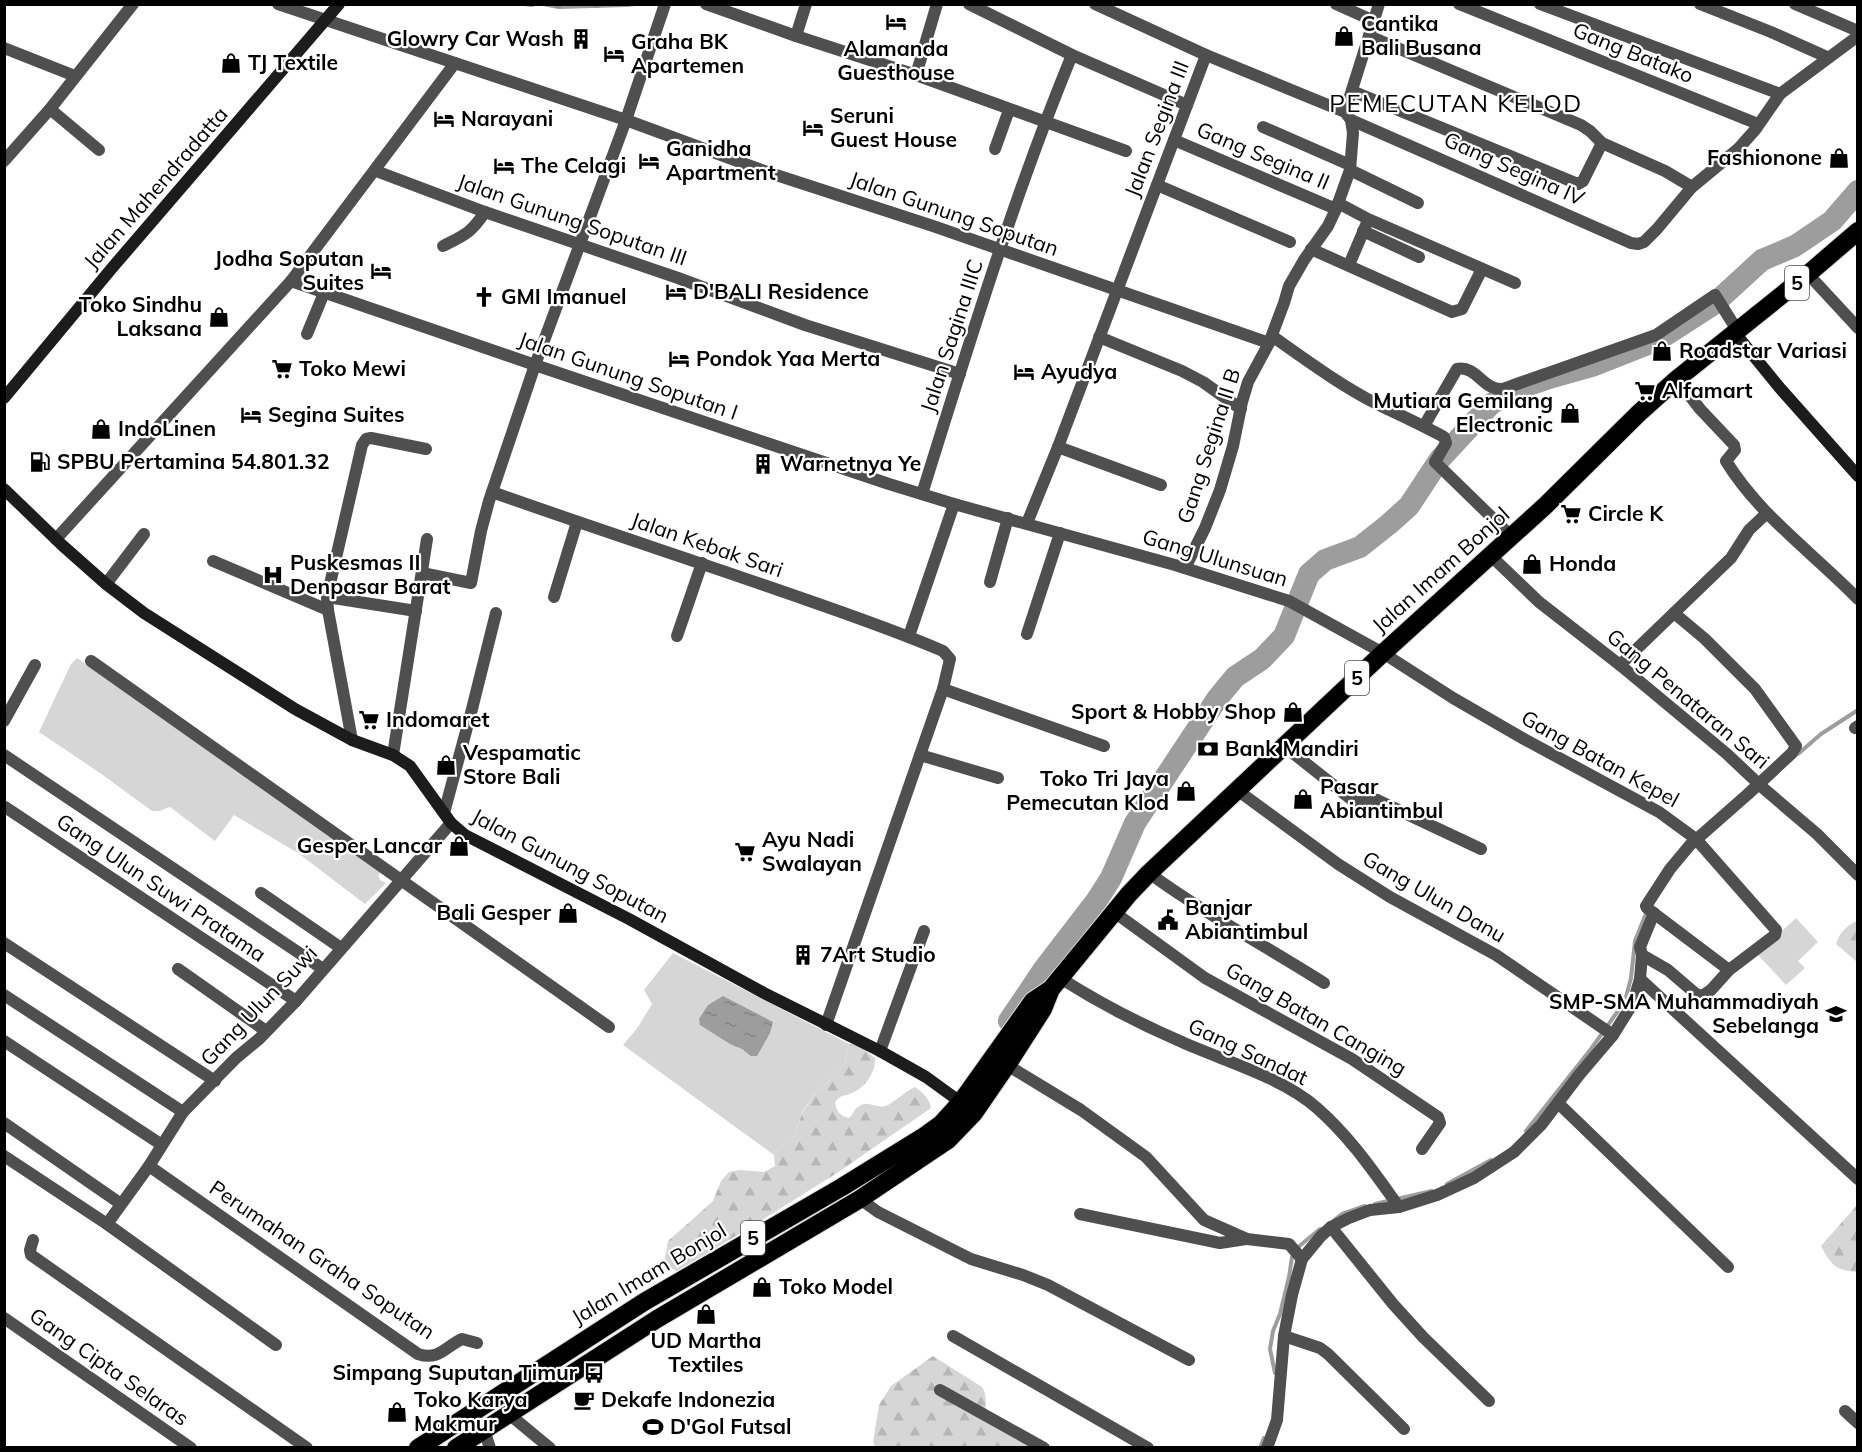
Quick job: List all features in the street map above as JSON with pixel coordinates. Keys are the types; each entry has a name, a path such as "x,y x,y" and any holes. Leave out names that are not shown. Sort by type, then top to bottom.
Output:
{"highway":[{"name":"Jalan Imam Bonjol","path":"456,1448 657,1319 860,1198 948,1140 1033,1001 1055,983 1149,873 1257,769 1546,505 1639,413 1857,231"},
{"name":"Jalan Imam Bonjol","path":"418,1448 644,1302 842,1187 967,1108 1006,1065 1042,1013 1055,983"}],"main road":[{"name":"Jalan Mahendradatta","path":"4,398 112,268 339,4"},
{"path":"1736,331 1779,387 1857,476"},
{"name":"Jalan Gunung Soputan","path":"4,489 106,584 144,613 295,709 352,740 393,755 410,766 448,818 465,835 629,919 826,1025 880,1051 941,1086 967,1108"}],"street":[{"path":"4,161 50,109 134,4"},
{"name":"Jalan Gunung Soputan","path":"278,4 626,120 770,173 1270,339 1377,404 1444,437 1446,441 1437,465 1511,536"},
{"path":"422,573 471,583 481,531 492,492 626,120 665,4"},
{"path":"706,4 916,75 1126,151"},
{"path":"796,36 806,4"},
{"path":"916,75 937,4"},
{"path":"969,4 1072,56 1187,105"},
{"path":"1095,4 1206,55"},
{"path":"1336,4 1374,21"},
{"name":"Gang Segina II B","path":"1185,568 1205,528 1220,490 1248,382 1270,339 1289,286 1311,249 1323,235 1337,206 1350,168 1353,142 1348,116 1352,91 1379,4"},
{"name":"Gang Batako","path":"1459,4 1758,124"},
{"path":"1540,4 1780,94"},
{"path":"1700,4 1827,57"},
{"path":"1795,4 1857,31"},
{"path":"1369,36 1581,125 1602,143 1665,171 1692,187"},
{"name":"Gang Segina IV","path":"1348,116 1631,243 1638,244 1644,242 1657,229 1692,187 1738,149 1780,94 1857,36"},
{"path":"4,48 75,76"},
{"name":"Jalan Segina III","path":"1118,289 1206,55 1348,116"},
{"name":"Jalan Sagina IIIC","path":"922,494 1044,122 1072,56"},
{"path":"56,539 291,281 455,63"},
{"path":"1352,91 1578,184 1583,181 1602,143"},
{"path":"50,109 99,150"},
{"path":"995,148 1009,110"},
{"path":"1263,127 1418,203"},
{"name":"Gang Segina II","path":"1174,140 1337,206 1366,225"},
{"name":"Jalan Gunung Soputan III","path":"376,171 485,212 667,274 805,326 960,374"},
{"path":"1157,185 1290,242"},
{"path":"443,246 474,228 485,212"},
{"path":"1366,225 1419,257"},
{"path":"1349,266 1366,225"},
{"path":"1366,225 1515,283"},
{"path":"1311,249 1452,312 1462,309 1482,269"},
{"path":"1808,274 1857,328"},
{"name":"Jalan Gunung Soputan I","path":"291,281 954,504"},
{"path":"909,636 954,504 1027,523 1118,289"},
{"path":"307,334 324,293"},
{"path":"1424,426 1457,369 1469,369 1491,387 1503,389 1656,335 1715,295 1736,331"},
{"path":"1100,337 1182,371 1203,382 1241,409"},
{"path":"1677,379 1700,409 1734,445 1735,450 1726,461 1767,513 1857,599"},
{"path":"352,740 327,604 362,445 366,439 371,438 426,449"},
{"path":"1058,447 1161,485"},
{"name":"Jalan Kebak Sari","path":"492,492 909,636 948,655 949,663 943,689 826,1025"},
{"path":"1620,664 1733,555 1749,530 1767,513"},
{"path":"990,582 1008,518"},
{"path":"554,597 577,522"},
{"name":"Gang Ulunsuan","path":"1027,523 1185,568 1289,601 1383,653"},
{"path":"1027,634 1059,533"},
{"path":"106,584 144,534"},
{"path":"393,755 427,539"},
{"name":"Gang Penataran Sari","path":"1490,555 1539,602 1620,664 1727,754 1761,787 1824,840 1857,875"},
{"path":"213,561 327,604 416,611"},
{"path":"677,636 702,563"},
{"path":"448,818 496,612"},
{"path":"1642,955 1668,970 1696,994 1702,996 1729,970 1646,906 1670,869 1748,794 1761,787 1796,746 1755,689 1705,639 1674,613"},
{"name":"Gang Batan Kepel","path":"1383,653 1453,698 1524,739 1653,808 1698,841 1776,930 1775,935 1729,970"},
{"path":"91,661 609,1027"},
{"path":"4,722 35,665"},
{"path":"943,689 1104,746"},
{"path":"1284,746 1356,803 1377,800 1481,849"},
{"path":"4,755 323,969"},
{"path":"920,755 998,778"},
{"name":"Gang Ulun Danu","path":"1237,790 1338,864 1390,897 1496,955 1606,1030"},
{"name":"Gang Ulun Suwi Pratama","path":"5,807 296,1001"},
{"name":"Gang Ulun Suwi","path":"107,1224 149,1166 183,1112 296,1001 401,879 448,818"},
{"path":"1149,873 1209,914 1324,983"},
{"path":"261,893 341,948"},
{"path":"1267,1448 1277,1420 1284,1336 1300,1258 1331,1227 1349,1218 1395,1202 1454,1188 1503,1160 1540,1125 1558,1103 1606,1030 1633,1003 1640,979 1642,955 1640,947 1651,911"},
{"name":"Gang Batan Canging","path":"1114,912 1205,978 1352,1059 1438,1117 1440,1123 1422,1149"},
{"path":"880,1051 924,931"},
{"path":"4,943 215,1081"},
{"path":"178,969 266,1031"},
{"path":"1640,979 1857,1179"},
{"name":"Gang Sandat","path":"1055,983 1085,993 1180,1041 1296,1092 1317,1107 1354,1144 1395,1202"},
{"path":"4,995 183,1112"},
{"path":"4,1041 162,1145"},
{"path":"1006,1065 1081,1110 1146,1157 1204,1220 1247,1239"},
{"path":"1558,1103 1728,1267"},
{"path":"4,1123 121,1204"},
{"path":"4,1156 107,1224 276,1345"},
{"name":"Perumahan Graha Soputan","path":"149,1166 418,1354 427,1357 435,1356 462,1339 477,1343"},
{"path":"860,1198 878,1212 971,1259 1048,1285 1189,1360"},
{"path":"1080,1214 1220,1243 1247,1239 1289,1244 1300,1258"},
{"path":"1331,1227 1393,1304 1423,1337 1490,1401"},
{"path":"33,1240 31,1255 307,1448"},
{"name":"Gang Cipta Selaras","path":"4,1318 191,1448"},
{"path":"953,1336 1148,1448"},
{"path":"1284,1336 1320,1348 1328,1354 1404,1429"},
{"path":"940,1390 1044,1448"},
{"path":"1845,1411 1857,1423"},
{"path":"508,1414 550,1448"},
{"path":"484,1430 490,1448"}],"green space":[{"path":"77,658 382,871 378,875 380,880 386,883 365,904 298,853 234,815 215,841 170,807 152,811 39,732 71,664"},
{"path":"1796,918 1818,942 1798,961 1805,968 1786,985 1757,954"},
{"path":"1857,921 1857,962 1836,944 1844,930"},
{"path":"673,953 849,1044 845,1063 816,1092 802,1112 795,1135 774,1155 623,1045 638,1027 652,1004 644,990"},
{"path":"849,1044 860,1046 875,1058 875,1063 869,1079 857,1091 835,1102 841,1114 849,1118 856,1108 865,1104 886,1106 915,1087 923,1093 931,1108 837,1173 677,1271 664,1265 668,1241 713,1201 721,1181 729,1172 740,1170 764,1172 775,1166 774,1155 795,1135 802,1113 816,1092 845,1063"},
{"path":"1857,1205 1857,1272 1844,1270 1834,1265 1821,1246"},
{"path":"933,1356 982,1387 986,1398 985,1419 1033,1447 876,1448 873,1442 879,1405 891,1386"}],"water":[{"path":"515,5 538,5 532,7"},
{"path":"538,5 643,5 558,9"},
{"path":"723,996 773,1022 770,1033 757,1056 751,1056 700,1025 699,1019 708,1005"}],"waterway":[{"path":"1009,1021 1044,969 1097,900 1111,878 1135,823 1217,699 1235,677 1262,659 1284,636 1309,574 1325,560 1360,547 1409,506 1440,459 1491,404 1517,389 1592,366 1658,340 1714,304 1762,260 1795,246 1832,221 1858,191"},
{"path":"1798,754 1821,734 1858,710"},
{"path":"1526,1131 1591,1049 1625,1001 1631,978 1635,941 1647,911"},
{"path":"1447,1184 1491,1160"},
{"path":"1375,1204 1432,1191"},
{"path":"1334,1220 1342,1214 1365,1206"},
{"path":"1275,1373 1270,1349 1292,1257 1297,1248 1320,1229"},
{"path":"1260,1448 1264,1438"}],"place":[{"name":"Alamanda Guesthouse","path":"896,22"},
{"name":"Cantika Bali Busana","path":"1344,36"},
{"name":"Glowry Car Wash","path":"581,39"},
{"name":"Graha BK Apartemen","path":"614,54"},
{"name":"TJ Textile","path":"231,63"},
{"name":"Narayani","path":"444,119"},
{"name":"Seruni Guest House","path":"813,128"},
{"name":"Fashionone","path":"1839,158"},
{"name":"Ganidha Apartment","path":"649,161"},
{"name":"The Celagi","path":"504,166"},
{"name":"Jodha Soputan Suites","path":"381,271"},
{"name":"D'BALI Residence","path":"676,292"},
{"name":"GMI Imanuel","path":"484,297"},
{"name":"Toko Sindhu Laksana","path":"219,317"},
{"name":"Roadstar Variasi","path":"1662,351"},
{"name":"Pondok Yaa Merta","path":"679,359"},
{"name":"Toko Mewi","path":"282,369"},
{"name":"Ayudya","path":"1024,372"},
{"name":"Alfamart","path":"1645,391"},
{"name":"Mutiara Gemilang Electronic","path":"1570,413"},
{"name":"Segina Suites","path":"251,415"},
{"name":"IndoLinen","path":"101,429"},
{"name":"SPBU Pertamina 54.801.32","path":"40,462"},
{"name":"Warnetnya Ye","path":"763,464"},
{"name":"Circle K","path":"1571,514"},
{"name":"Honda","path":"1532,564"},
{"name":"Puskesmas II Denpasar Barat","path":"273,575"},
{"name":"Sport & Hobby Shop","path":"1293,712"},
{"name":"Indomaret","path":"369,720"},
{"name":"Bank Mandiri","path":"1208,749"},
{"name":"Vespamatic Store Bali","path":"446,765"},
{"name":"Toko Tri Jaya Pemecutan Klod","path":"1186,791"},
{"name":"Pasar Abiantimbul","path":"1303,799"},
{"name":"Gesper Lancar","path":"459,846"},
{"name":"Ayu Nadi Swalayan","path":"745,852"},
{"name":"Bali Gesper","path":"568,913"},
{"name":"Banjar Abiantimbul","path":"1168,920"},
{"name":"7Art Studio","path":"803,955"},
{"name":"SMP-SMA Muhammadiyah Sebelanga","path":"1836,1014"},
{"name":"Toko Model","path":"762,1287"},
{"name":"UD Martha Textiles","path":"706,1314"},
{"name":"Simpang Suputan Timur","path":"594,1373"},
{"name":"Dekafe Indonezia","path":"584,1400"},
{"name":"Toko Karya Makmur","path":"397,1412"},
{"name":"D'Gol Futsal","path":"653,1427"}],"district":[{"name":"PEMECUTAN KELOD","path":"1456,104"}]}
